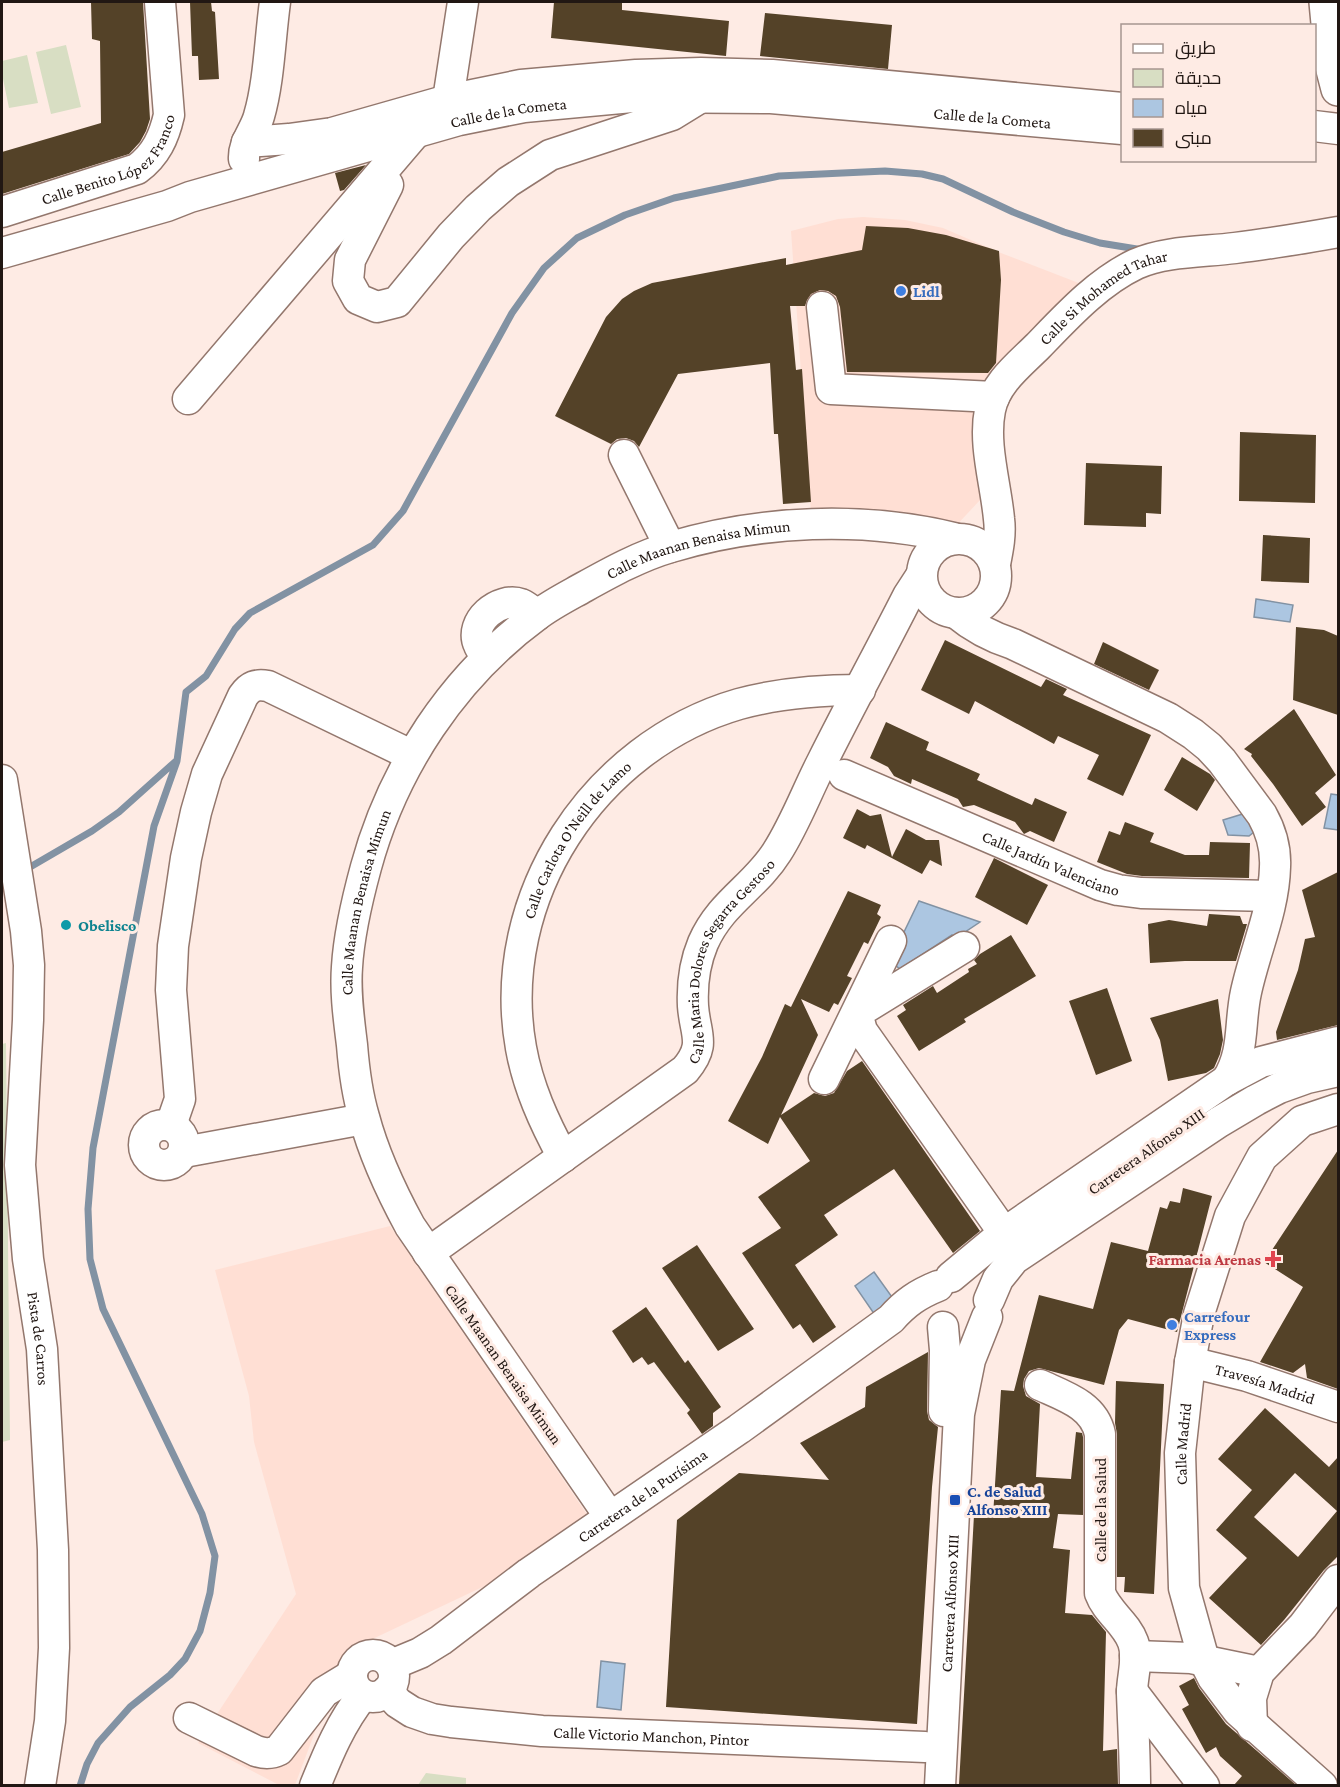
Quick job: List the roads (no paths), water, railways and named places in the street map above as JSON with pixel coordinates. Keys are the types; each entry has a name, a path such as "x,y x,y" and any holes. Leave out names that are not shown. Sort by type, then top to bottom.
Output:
{"main road":[{"path":"1326,2 1334,49 1332,66 1338,89"}],"street":[{"name":"Calle Benito López Franco","path":"2,212 137,169 149,160 165,132 169,115 160,2"},
{"path":"259,177 253,174 245,164 244,156 247,142 259,118 275,2"},
{"name":"Calle de la Cometa","path":"448,100 463,2"},
{"name":"Calle de la Cometa","path":"185,199 214,180 236,159 247,142 332,133 448,100 521,85 555,81 701,73 803,78 1121,108"},
{"name":"Calle de la Cometa","path":"2,252 459,120 524,107 632,97 771,98 1121,129"},
{"path":"388,185 350,260 348,281 358,299 377,307 397,302 451,236 508,182 550,155 672,115 700,97"},
{"path":"1316,126 1338,129"},
{"path":"188,399 417,132"},
{"path":"1316,146 1338,149"},
{"name":"Calle Si Mohamed Tahar","path":"995,564 999,542 999,519 988,424 994,397 1008,376 1070,312 1114,277 1137,264 1160,256 1254,246 1338,232"},
{"path":"822,307 831,390 994,397"},
{"path":"624,454 670,547"},
{"name":"Calle Si Mohamed Tahar","path":"961,538 980,528 990,514 995,497"},
{"name":"Calle Maanan Benaisa Mimun","path":"610,1517 410,1226 388,1185 364,1119 356,1086 348,1006 347,969 358,894 379,825 411,755 453,698 488,657 537,615 627,565 670,547 733,533 774,528 826,525 863,526 924,531 961,538"},
{"name":"Calle Maanan Benaisa Mimun","path":"863,526 897,537 912,547 923,568"},
{"path":"991,597 981,606 969,612 956,613 942,610 931,601 924,589 923,568 937,545 961,538 979,544 989,553 995,564 996,581 991,597 992,610 996,623 1013,644"},
{"name":"Calle Maria Dolores Segarra Gestoso","path":"428,1253 685,1070 693,1060 698,1051 699,1039 693,1005 695,974 703,944 718,916 768,866 779,850 923,568"},
{"path":"956,613 973,627 992,637 1013,644 1168,718 1209,747 1254,803 1269,827 1274,846 1275,868 1271,896 1246,993 1236,1066 1227,1080"},
{"path":"364,1119 184,1152 183,1136 171,1125 180,1099 171,990 174,946 195,812 207,774 243,696 249,688 258,685 268,686 411,755"},
{"name":"Calle Carlota O'Neill de Lamo","path":"563,1157 544,1122 530,1086 520,1047 517,988 524,929 536,891 552,856 573,822 598,791 652,745 707,716 767,697 799,692 860,690"},
{"name":"Calle Jardín Valenciano","path":"844,775 1100,885 1141,893 1271,896"},
{"name":"Pista de Carros","path":"2,780 26,931 29,965 20,1165 28,1259 42,1348 53,1550 53,1669 50,1721 40,1785"},
{"path":"824,1079 891,941"},
{"path":"857,1013 964,947"},
{"path":"857,1013 861,1031 1004,1233"},
{"path":"1242,1024 1251,1047 1261,1062 1338,1042"},
{"name":"Carretera Alfonso XIII","path":"952,1280 1201,1112 1262,1079 1338,1052"},
{"name":"Carretera de la Purísima","path":"189,1718 256,1751 267,1754 279,1750 324,1692 373,1682 441,1640 529,1573 739,1429 891,1319 920,1293 952,1280 1004,1233 1227,1080 1261,1062"},
{"name":"Carretera Alfonso XIII","path":"940,1785 959,1414 970,1360 998,1279 1014,1259 1219,1122 1256,1100 1307,1078 1338,1071"},
{"path":"1256,1100 1274,1113 1288,1133"},
{"name":"Calle Madrid","path":"1322,1785 1252,1726 1225,1695 1204,1660 1184,1588 1181,1549 1180,1453 1190,1362 1199,1314 1230,1216 1262,1157 1302,1120 1338,1109"},
{"path":"891,1319 939,1322 958,1333 975,1330 988,1308 981,1284 952,1280 932,1301 939,1322"},
{"name":"Carretera Alfonso XIII","path":"923,1785 946,1383 939,1322"},
{"name":"Travesía Madrid","path":"1190,1362 1247,1376 1338,1407"},
{"name":"Calle de la Salud","path":"1040,1385 1078,1403 1087,1410 1098,1426 1100,1434 1100,1593 1106,1605 1130,1635 1135,1656"},
{"path":"1252,1726 1251,1698 1259,1672 1303,1626 1338,1580"},
{"path":"1134,1785 1132,1691 1135,1656 1191,1658 1259,1672"},
{"path":"315,1785 339,1731 373,1682"},
{"name":"Calle Victorio Manchon, Pintor","path":"373,1682 412,1712 432,1719 451,1722 542,1731 925,1747"},
{"path":"1132,1691 1204,1785"}],"water":[{"path":"1256,599 1293,605 1290,622 1254,617"},
{"path":"1331,794 1338,795 1338,830 1324,828"},
{"path":"1246,813 1254,832 1249,836 1228,835 1223,820"},
{"path":"919,901 980,922 956,938 952,935 900,969 890,961"},
{"path":"874,1272 897,1304 877,1318 855,1286"},
{"path":"601,1661 625,1664 621,1710 597,1707"}],"waterway":[{"path":"80,1786 87,1764 98,1743 130,1707 170,1675 185,1659 200,1631 210,1593 215,1556 202,1514 103,1309 90,1259 88,1209 93,1148 154,826 177,761 186,692 206,676 235,629 250,613 373,545 403,511 512,313 544,268 577,238 625,215 674,198 779,176 885,171 922,174 943,179 1013,212 1064,232 1100,243 1143,250"},
{"path":"25,870 92,831 119,812 176,761"}],"place":[{"name":"Lidl","path":"901,291"},
{"name":"Obelisco","path":"66,925"},
{"name":"Farmacia Arenas","path":"1273,1259"},
{"name":"Carrefour Express","path":"1172,1325"},
{"name":"C. de Salud Alfonso XIII","path":"955,1500"}]}
